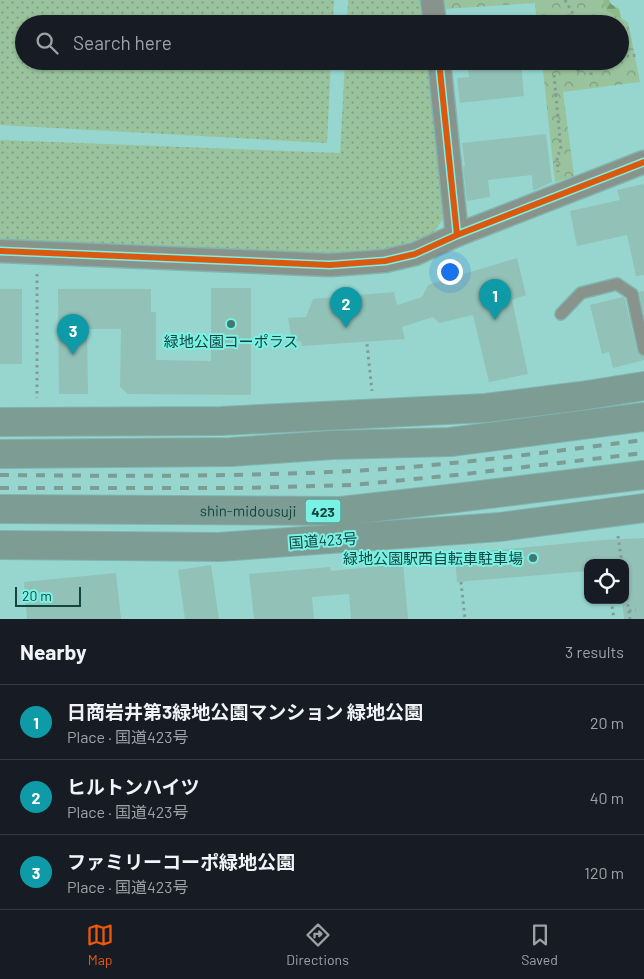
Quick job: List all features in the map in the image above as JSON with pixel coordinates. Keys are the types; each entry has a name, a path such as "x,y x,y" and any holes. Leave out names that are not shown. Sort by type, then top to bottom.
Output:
{"highway":[{"path":"0,422 221,421 486,408 644,386"},
{"path":"332,445 486,408"},
{"path":"0,454 231,452 332,445 450,442 644,417"},
{"name":"shin-midousuji","path":"0,509 341,511 644,475"},
{"name":"国道423号","path":"0,545 219,547 500,527 644,508"},
{"path":"341,511 500,527"}],"street":[{"path":"432,0 434,15"},
{"path":"440,70 457,235"},
{"path":"0,251 330,265 385,261 415,254 457,235 644,162"}],"lane":[{"path":"561,314 581,293 616,284 632,294 644,349"}],"path":[{"path":"565,0 574,15"},
{"path":"629,56 637,55"},
{"path":"591,75 592,70"},
{"path":"554,75 561,150 557,156"},
{"path":"37,271 37,406"},
{"path":"367,344 373,399"},
{"path":"617,527 621,559"},
{"path":"461,582 465,619"},
{"path":"612,604 614,619"},
{"path":"628,604 630,619"},
{"path":"629,611 636,610"}],"green space":[{"path":"0,0 334,0 333,15 15,15 15,70 331,70 327,143 0,125"},
{"path":"348,0 423,0 424,15 347,15"},
{"path":"445,0 603,0 607,11 615,15 536,15 535,3 446,9"},
{"path":"584,0 609,0 611,4 619,9 620,15 606,15"},
{"path":"629,27 640,82 563,92 574,176 555,182 543,70 629,70"},
{"path":"345,70 429,70 443,219 433,233 395,248 330,253 0,241 0,140 340,153"}],"building":[{"path":"468,70 522,70 524,96 460,103 457,78 469,77"},
{"path":"546,134 552,182 533,191 532,175 488,180 490,197 467,201 462,143"},
{"path":"644,184 644,275 636,276 627,235 577,246 570,211 620,200 617,190"},
{"path":"517,258 526,295 512,300 528,374 489,382 473,315 439,323 433,317 402,327 405,339 302,346 301,341 292,341 288,318 306,317 313,299 394,292 397,305 422,297 428,285"},
{"path":"211,288 251,288 251,395 128,394 120,387 121,329 87,329 88,394 59,394 58,289 151,289 151,312 156,312 156,360 211,361"},
{"path":"0,289 22,289 22,364 0,364"},
{"path":"644,291 644,314 639,292"},
{"path":"623,297 637,351 644,356 644,360 613,368 609,352 602,354 590,305"},
{"name":"緑地公園駅西自転車駐車場","path":"644,538 644,619 624,619 622,604 629,604 629,559 584,559 584,571 457,582 455,554"},
{"path":"403,564 408,619 351,619 349,594 312,597 314,619 254,619 249,574 330,567 331,571"},
{"path":"211,565 219,619 185,619 178,570"},
{"path":"116,573 121,619 27,619 24,582"}],"railway":[{"path":"0,475 219,475 388,469 535,454 644,440"},
{"path":"0,488 243,488 353,485 644,453"}],"cycle path":[{"path":"440,70 457,235"},
{"path":"0,251 330,265 385,261 415,254 457,235 644,162"}],"place":[{"name":"日商岩井第3緑地公園マンション 緑地公園","path":"495,320"},
{"name":"緑地公園コーポラス","path":"231,324"},
{"name":"ヒルトンハイツ","path":"346,328"},
{"name":"ファミリーコーポ緑地公園","path":"73,355"},
{"name":"緑地公園駅西自転車駐車場","path":"533,558"}]}
